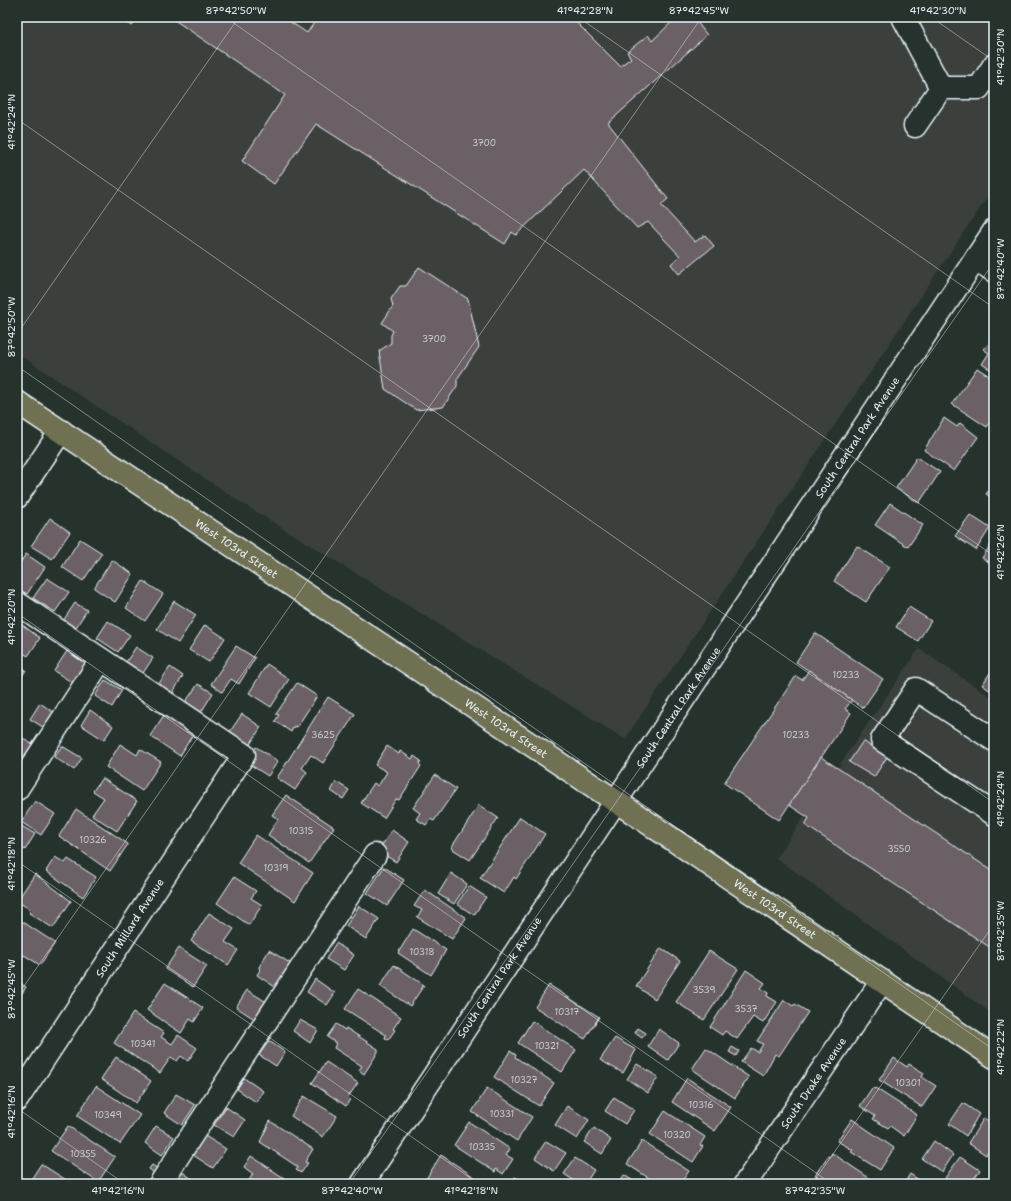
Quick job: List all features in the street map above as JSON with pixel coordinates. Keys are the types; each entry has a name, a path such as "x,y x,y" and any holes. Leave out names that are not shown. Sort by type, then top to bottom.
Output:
{"main road":[{"name":"West 103rd Street","path":"17,402 616,801 994,1057"}],"street":[{"path":"903,17 941,88"},
{"path":"941,88 979,88 994,65"},
{"path":"915,126 941,88"},
{"name":"South Central Park Avenue","path":"362,1184 994,231"},
{"path":"976,259 994,271"},
{"path":"17,497 61,431"},
{"path":"17,603 101,660 17,789"},
{"name":"South Millard Avenue","path":"17,1100 244,755 101,660"},
{"path":"994,740 916,688 882,740 994,814"},
{"path":"160,1184 375,855"},
{"name":"South Drake Avenue","path":"745,1184 882,981"}],"shaded area":[{"path":"17,17 994,17 994,187 625,739 245,505 17,353"},
{"path":"919,649 994,699 994,1015 776,858"}],"building":[{"path":"118,17 138,17 132,26"},
{"path":"170,17 283,17 307,33 318,17 571,17 620,66 631,58 627,52 648,35 652,41 677,17 693,17 707,35 608,123 668,199 661,205 695,242 705,235 714,246 679,274 671,264 680,256 648,222 637,228 584,170 516,235 512,232 505,244 316,124 274,184 242,161 285,95"},
{"path":"419,267 468,299 479,347 457,379 457,386 443,407 416,410 385,389 379,351 391,343 391,335 393,331 382,323 393,306 391,299 400,286 406,286"},
{"path":"994,338 994,372 982,364 989,353 983,349"},
{"path":"977,368 994,379 994,416 987,427 952,404"},
{"path":"944,418 957,427 960,423 978,437 954,471 924,450"},
{"path":"917,457 940,472 919,503 896,488"},
{"path":"994,483 994,499 986,494"},
{"path":"890,503 923,525 908,547 875,525"},
{"path":"970,515 990,528 976,550 955,536"},
{"path":"50,518 70,532 52,559 31,546"},
{"path":"80,539 102,553 83,581 62,567"},
{"path":"994,540 994,566 982,558"},
{"path":"857,546 890,567 866,602 834,581"},
{"path":"26,554 45,567 27,594 17,588 17,567"},
{"path":"112,560 133,574 115,602 94,588"},
{"path":"47,578 69,592 55,612 33,598"},
{"path":"143,581 163,594 145,621 126,608"},
{"path":"174,601 196,615 178,643 157,629"},
{"path":"75,603 87,610 75,629 63,621"},
{"path":"909,607 931,621 918,641 896,627"},
{"path":"17,621 40,638 28,656 17,649"},
{"path":"108,621 130,635 118,652 97,638"},
{"path":"205,625 225,638 209,662 189,650"},
{"path":"815,633 883,679 863,708 796,662"},
{"path":"236,646 255,658 239,684 231,679 222,692 211,684"},
{"path":"136,647 153,658 141,676 124,665"},
{"path":"67,651 86,664 73,683 54,671"},
{"path":"17,664 26,670 17,684"},
{"path":"267,664 289,679 271,707 249,693"},
{"path":"170,667 183,676 172,694 158,685"},
{"path":"994,667 994,693 982,685"},
{"path":"809,670 852,700 845,709 851,713 779,820 724,783 796,676 802,680"},
{"path":"105,680 122,690 112,707 95,696"},
{"path":"297,683 317,696 297,727 294,726 291,732 275,721 279,715 276,714"},
{"path":"198,684 213,693 200,714 184,704"},
{"path":"328,697 355,714 323,763 311,755 302,768 307,772 295,790 277,778"},
{"path":"40,703 56,714 46,729 30,719"},
{"path":"90,710 113,726 104,740 81,725"},
{"path":"242,714 261,727 249,746 229,733"},
{"path":"164,715 193,734 180,756 150,736"},
{"path":"17,734 33,745 21,762 17,759"},
{"path":"863,741 887,757 874,777 849,762"},
{"path":"120,744 137,755 140,749 161,762 142,791 106,767"},
{"path":"62,746 82,758 74,770 54,757"},
{"path":"387,746 399,754 400,751 412,759 414,756 421,761 419,764 421,766 399,800 396,799 384,818 361,803 374,783 378,786 387,772 375,765"},
{"path":"256,747 278,761 268,776 246,762"},
{"path":"821,757 994,872 994,950 805,825 809,818 789,805"},
{"path":"435,775 456,789 434,821 430,819 426,825 416,819 420,813 413,808"},
{"path":"102,778 137,801 117,831 92,815 104,798 93,791"},
{"path":"336,782 349,790 343,799 331,791"},
{"path":"286,795 334,827 309,863 268,835 278,819 272,815"},
{"path":"35,801 55,814 41,835 21,822"},
{"path":"479,805 498,818 470,860 451,848"},
{"path":"76,809 128,844 110,871 59,836"},
{"path":"520,817 545,834 516,879 514,877 504,893 480,878"},
{"path":"18,824 35,834 25,850 17,844"},
{"path":"392,830 409,842 396,862 378,851"},
{"path":"256,835 313,873 295,901 238,863"},
{"path":"55,857 65,863 68,859 96,877 83,897 46,871"},
{"path":"384,867 404,880 387,906 367,893"},
{"path":"451,873 467,884 454,904 438,894"},
{"path":"35,874 71,901 53,928 29,913 31,910 17,901"},
{"path":"234,877 256,891 251,898 262,905 249,925 217,903"},
{"path":"469,886 486,897 474,915 457,904"},
{"path":"425,890 466,918 452,939 417,917 422,910 414,906"},
{"path":"359,906 379,919 366,939 346,926"},
{"path":"209,913 234,929 225,942 238,950 228,965 191,941"},
{"path":"17,918 55,943 40,965 24,955 20,961 17,959"},
{"path":"413,929 446,950 431,975 398,953"},
{"path":"336,943 354,955 344,970 326,959"},
{"path":"179,948 207,966 193,987 165,969"},
{"path":"661,948 680,961 655,999 636,986"},
{"path":"269,950 293,965 278,989 257,975 260,970 259,967"},
{"path":"709,951 738,969 704,1020 676,1002"},
{"path":"394,965 424,985 410,1006 380,986"},
{"path":"746,970 765,983 761,988 768,993 767,996 777,1002 763,1023 753,1017 737,1039 725,1031 722,1035 710,1027"},
{"path":"315,979 335,993 327,1005 307,992"},
{"path":"17,981 26,987 17,1001"},
{"path":"165,983 203,1008 194,1022 190,1019 181,1033 147,1010"},
{"path":"549,985 599,1017 585,1039 535,1007"},
{"path":"358,989 401,1017 388,1040 385,1038 386,1035 345,1009"},
{"path":"247,990 268,1003 256,1020 236,1007"},
{"path":"784,1000 793,1006 795,1004 808,1012 779,1056 775,1054 763,1076 741,1062 751,1048 758,1052 763,1044 757,1041"},
{"path":"133,1013 164,1033 161,1037 172,1044 178,1035 197,1048 188,1061 181,1056 177,1061 171,1057 160,1073 114,1043"},
{"path":"300,1020 318,1030 310,1043 293,1031"},
{"path":"532,1021 576,1050 562,1072 518,1043"},
{"path":"336,1024 345,1030 346,1028 378,1049 378,1052 364,1074 359,1070 362,1066 334,1048 336,1043 327,1037"},
{"path":"638,1028 646,1033 642,1038 635,1033"},
{"path":"659,1029 679,1043 668,1060 648,1046"},
{"path":"615,1038 636,1050 623,1073 600,1060"},
{"path":"269,1041 285,1052 276,1066 259,1055"},
{"path":"732,1047 739,1051 736,1056 729,1052"},
{"path":"706,1048 749,1077 735,1098 692,1069"},
{"path":"510,1051 516,1055 515,1057 554,1083 539,1106 494,1077"},
{"path":"116,1057 151,1081 136,1103 101,1079"},
{"path":"894,1058 907,1067 909,1064 924,1073 922,1077 936,1086 922,1107 879,1080"},
{"path":"326,1062 358,1083 348,1097 350,1099 346,1106 312,1083"},
{"path":"637,1064 658,1077 648,1093 627,1079"},
{"path":"244,1078 263,1091 256,1102 237,1089"},
{"path":"687,1078 731,1107 715,1131 672,1102"},
{"path":"96,1086 140,1115 120,1144 77,1116"},
{"path":"487,1088 532,1117 517,1141 472,1112"},
{"path":"872,1088 875,1088 917,1115 904,1136 890,1126 888,1128 873,1119 875,1116 860,1106"},
{"path":"176,1094 195,1105 182,1125 164,1113"},
{"path":"304,1096 337,1116 323,1137 291,1116"},
{"path":"614,1097 634,1110 625,1124 605,1111"},
{"path":"963,1103 979,1114 966,1136 949,1124"},
{"path":"567,1106 589,1120 577,1139 555,1125"},
{"path":"226,1107 245,1120 234,1137 214,1125"},
{"path":"665,1111 705,1137 700,1145 703,1146 693,1162 650,1134"},
{"path":"984,1118 994,1125 994,1143 986,1155 968,1143"},
{"path":"852,1119 894,1148 880,1170 851,1152 853,1150 837,1141"},
{"path":"270,1121 313,1149 305,1162 308,1163 301,1173 296,1170 298,1167 260,1142"},
{"path":"469,1122 510,1149 506,1155 513,1159 503,1174 496,1169 495,1172 454,1145"},
{"path":"68,1126 115,1157 98,1182 51,1151"},
{"path":"156,1126 174,1137 162,1155 145,1143"},
{"path":"594,1128 611,1140 602,1154 584,1142"},
{"path":"205,1136 226,1149 213,1168 193,1155"},
{"path":"546,1141 566,1153 554,1171 535,1158"},
{"path":"642,1141 689,1171 680,1184 658,1184 627,1164"},
{"path":"934,1141 953,1155 942,1172 922,1159"},
{"path":"832,1153 872,1180 870,1184 829,1184 815,1175 828,1156 830,1157"},
{"path":"441,1155 485,1184 433,1184 426,1179"},
{"path":"251,1156 293,1184 251,1184 248,1182 253,1174 244,1167"},
{"path":"960,1157 980,1170 970,1184 954,1184 945,1178"},
{"path":"575,1158 594,1170 585,1184 579,1184 564,1174"},
{"path":"41,1164 71,1183 28,1184"},
{"path":"152,1165 157,1168 154,1173 149,1169"},
{"path":"181,1171 199,1184 172,1184"},
{"path":"910,1174 925,1184 904,1184"},
{"path":"624,1175 638,1184 618,1184"},
{"path":"515,1177 527,1184 510,1184"},
{"path":"126,1178 135,1184 123,1184"}]}
